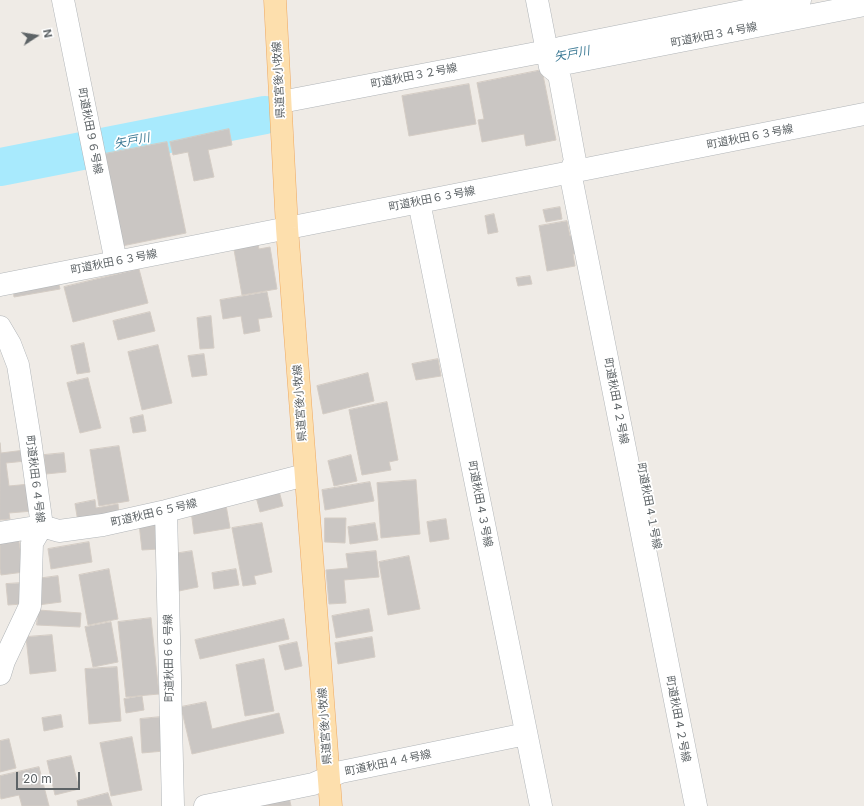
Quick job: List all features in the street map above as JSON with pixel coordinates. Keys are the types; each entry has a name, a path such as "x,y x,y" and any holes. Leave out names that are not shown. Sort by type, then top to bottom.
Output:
{"main road":[{"name":"県道宮後小牧線","path":"275,0 287,228 331,806"}],"street":[{"name":"町道秋田９６号線","path":"63,0 116,262"},
{"name":"町道秋田４２号線","path":"537,0 557,59 696,806"},
{"path":"550,0 557,59"},
{"name":"町道秋田３２号線","path":"280,102 557,59 800,0"},
{"name":"町道秋田３４号線","path":"557,59 864,5"},
{"name":"町道秋田６３号線","path":"0,285 419,202 576,167 864,114"},
{"name":"町道秋田４１号線","path":"576,167 708,806"},
{"name":"町道秋田４３号線","path":"419,202 541,806"},
{"name":"町道秋田６４号線","path":"0,327 10,344 18,365 42,526 32,543 30,606 4,661 0,674"},
{"name":"町道秋田６５号線","path":"0,533 42,526 59,531 103,525 166,511 306,475"},
{"name":"町道秋田６６号線","path":"166,511 173,806"},
{"name":"町道秋田４４号線","path":"205,806 313,784 340,772 526,734"}],"building":[{"path":"542,70 556,140 526,146 524,134 482,142 478,120 484,119 477,83"},
{"path":"469,84 476,124 409,136 402,96"},
{"path":"229,129 232,145 208,150 214,177 194,181 188,152 173,155 170,142"},
{"path":"167,142 186,233 117,247 99,155"},
{"path":"560,207 562,219 546,222 543,210"},
{"path":"494,214 498,232 488,234 485,216"},
{"path":"567,221 570,236 578,234 581,253 573,254 575,266 547,271 539,226"},
{"path":"257,240 259,249 270,247 277,289 242,295 233,244"},
{"path":"139,269 148,303 73,322 64,287"},
{"path":"530,276 532,284 518,286 516,278"},
{"path":"58,280 60,289 14,297 13,289"},
{"path":"267,292 272,317 258,319 260,331 244,334 241,316 223,319 220,300"},
{"path":"150,312 155,331 118,340 113,321"},
{"path":"211,316 214,348 200,349 197,318"},
{"path":"84,343 90,372 77,374 71,346"},
{"path":"158,345 172,403 142,410 128,352"},
{"path":"204,354 207,375 192,377 188,356"},
{"path":"438,359 441,376 416,380 412,364"},
{"path":"368,373 374,401 323,414 317,386"},
{"path":"88,378 101,428 80,433 67,383"},
{"path":"387,402 398,460 389,462 391,470 362,475 349,410"},
{"path":"143,415 146,431 133,433 130,418"},
{"path":"0,443 1,453 25,450 26,461 6,463 9,486 30,484 33,511 9,513 10,519 0,520"},
{"path":"119,446 129,501 99,506 90,450"},
{"path":"64,453 66,472 46,474 44,455"},
{"path":"351,455 357,481 334,486 328,461"},
{"path":"416,480 420,534 381,538 377,483"},
{"path":"370,482 374,501 325,510 322,490"},
{"path":"278,487 283,506 260,512 255,493"},
{"path":"95,500 96,508 118,504 119,515 78,522 75,504"},
{"path":"226,505 230,528 194,534 191,511"},
{"path":"325,518 346,518 345,543 325,542"},
{"path":"446,519 449,539 430,542 427,522"},
{"path":"157,523 159,549 142,550 139,524"},
{"path":"262,523 272,572 254,576 256,584 243,586 232,528"},
{"path":"375,523 378,540 350,544 348,527"},
{"path":"18,536 24,572 1,575 0,539"},
{"path":"89,542 92,562 51,569 48,549"},
{"path":"192,551 198,587 179,591 173,554"},
{"path":"376,551 379,577 344,580 346,603 329,604 326,570 348,568 346,554"},
{"path":"409,556 420,609 388,615 379,562"},
{"path":"109,569 118,619 88,625 79,575"},
{"path":"236,569 239,585 214,589 212,573"},
{"path":"58,576 61,602 38,605 36,579"},
{"path":"22,583 23,604 8,605 6,584"},
{"path":"369,609 373,631 336,638 332,616"},
{"path":"38,610 81,613 80,627 37,625"},
{"path":"151,618 159,694 126,697 118,622"},
{"path":"284,619 289,639 200,659 195,640"},
{"path":"111,622 118,662 93,667 85,627"},
{"path":"52,635 56,671 30,674 26,637"},
{"path":"372,637 375,657 338,664 335,643"},
{"path":"297,642 302,666 285,670 279,646"},
{"path":"264,659 274,711 245,716 236,665"},
{"path":"117,667 121,721 89,724 85,669"},
{"path":"142,696 144,710 126,713 124,699"},
{"path":"206,702 212,729 279,713 284,733 192,754 181,707"},
{"path":"61,715 63,727 44,731 42,718"},
{"path":"161,717 164,751 142,753 140,719"},
{"path":"132,737 142,790 111,796 100,743"},
{"path":"9,739 16,768 0,772 0,741"},
{"path":"71,756 79,789 55,795 47,761"},
{"path":"39,767 49,806 22,806 19,795 1,799 0,776"},
{"path":"108,793 112,806 78,806 77,801"},
{"path":"289,797 291,806 245,806"}],"waterway":[{"name":"矢戸川","path":"0,167 265,115"}]}
